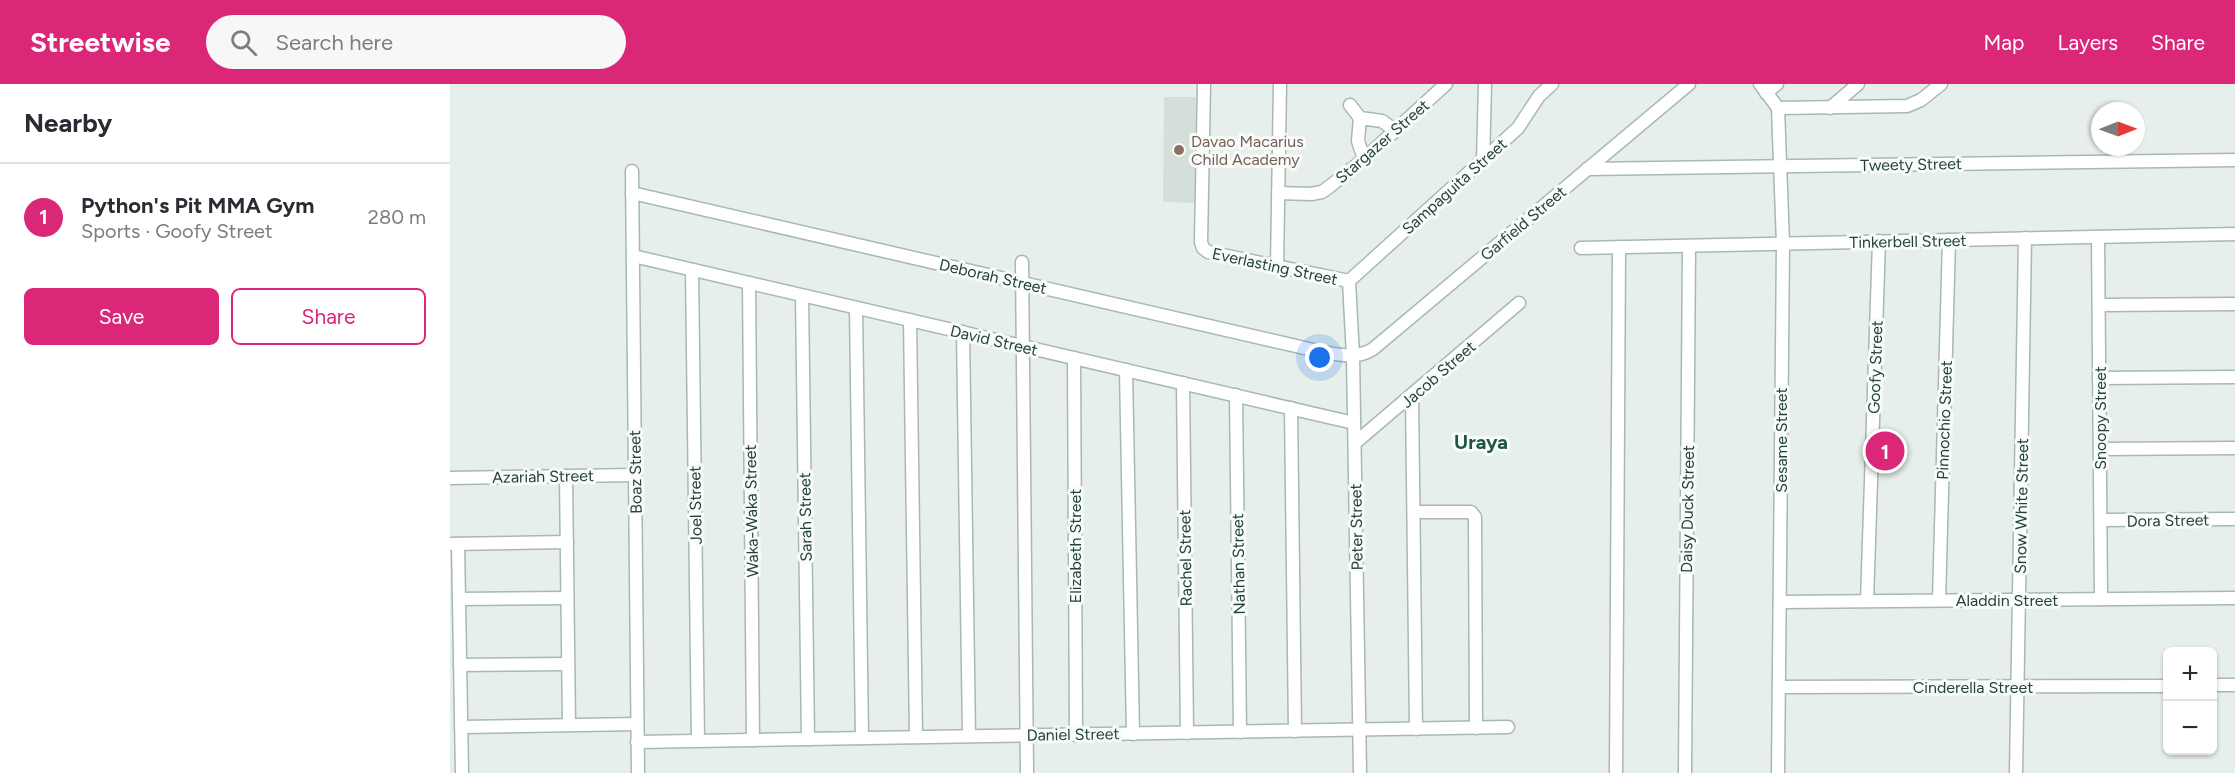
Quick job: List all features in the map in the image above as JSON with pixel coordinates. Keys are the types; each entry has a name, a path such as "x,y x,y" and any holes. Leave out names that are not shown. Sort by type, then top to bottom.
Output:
{"street":[{"name":"Everlasting Street","path":"1204,84 1201,242 1203,248 1208,252 1349,281"},
{"path":"1277,267 1280,84"},
{"name":"Stargazer Street","path":"1278,193 1322,192 1364,159 1446,84"},
{"path":"1483,160 1485,84"},
{"name":"Sampaguita Street","path":"1349,281 1518,128 1539,96 1552,84"},
{"name":"Garfield Street","path":"1353,356 1373,349 1689,84"},
{"path":"1777,84 1763,88 1778,108 1907,106 1921,100 1941,84"},
{"path":"1830,108 1858,84"},
{"path":"1350,105 1360,118 1358,141 1364,159"},
{"name":"Sesame Street","path":"1778,108 1783,244 1778,773"},
{"path":"1360,118 1382,121 1396,130"},
{"name":"Tweety Street","path":"1587,169 2235,160"},
{"name":"Boaz Street","path":"632,171 638,773"},
{"name":"Deborah Street","path":"632,193 1322,352 1353,356"},
{"name":"Tinkerbell Street","path":"1581,248 2235,234"},
{"name":"Snoopy Street","path":"2098,237 2101,599"},
{"name":"Snow White Street","path":"2016,773 2025,238"},
{"name":"Pinnochio Street","path":"1939,600 1949,240"},
{"name":"Goofy Street","path":"1867,601 1879,242"},
{"name":"Daisy Duck Street","path":"1685,773 1689,246"},
{"path":"1616,773 1619,247"},
{"name":"David Street","path":"633,256 1354,423"},
{"path":"1022,262 1027,773"},
{"name":"Joel Street","path":"692,270 698,740"},
{"name":"Peter Street","path":"1349,281 1355,443 1360,773"},
{"name":"Waka-Waka Street","path":"749,283 753,740"},
{"name":"Sarah Street","path":"802,296 807,739"},
{"name":"Jacob Street","path":"1355,443 1519,303"},
{"path":"2099,306 2235,304"},
{"path":"856,308 862,738"},
{"path":"910,320 916,737"},
{"path":"963,333 969,736"},
{"name":"Elizabeth Street","path":"1074,358 1076,735"},
{"path":"1126,370 1133,734"},
{"path":"2099,378 2235,377"},
{"name":"Rachel Street","path":"1183,383 1187,733"},
{"name":"Nathan Street","path":"1236,395 1240,732"},
{"path":"1412,396 1416,729"},
{"path":"1291,408 1295,731"},
{"path":"2100,449 2235,448"},
{"name":"Azariah Street","path":"450,478 635,475"},
{"path":"566,476 569,725"},
{"path":"1414,512 1471,512 1475,517 1476,728"},
{"name":"Dora Street","path":"2101,520 2235,519"},
{"path":"462,773 458,735 459,599 454,544 567,542"},
{"path":"459,599 567,598"},
{"name":"Aladdin Street","path":"1780,602 2235,598"},
{"path":"460,665 568,664"},
{"path":"2217,685 2235,685"},
{"name":"Cinderella Street","path":"1779,687 2163,686"},
{"path":"458,735 569,725 637,724"},
{"name":"Daniel Street","path":"638,742 1508,728"}],"shaded area":[{"name":"Davao Macarius Child Academy","path":"1164,97 1196,97 1195,203 1163,202"}],"place":[{"name":"Davao Macarius Child Academy","path":"1179,150"},
{"name":"Python's Pit MMA Gym","path":"1885,451"}],"district":[{"name":"Uraya","path":"1481,442"}]}
